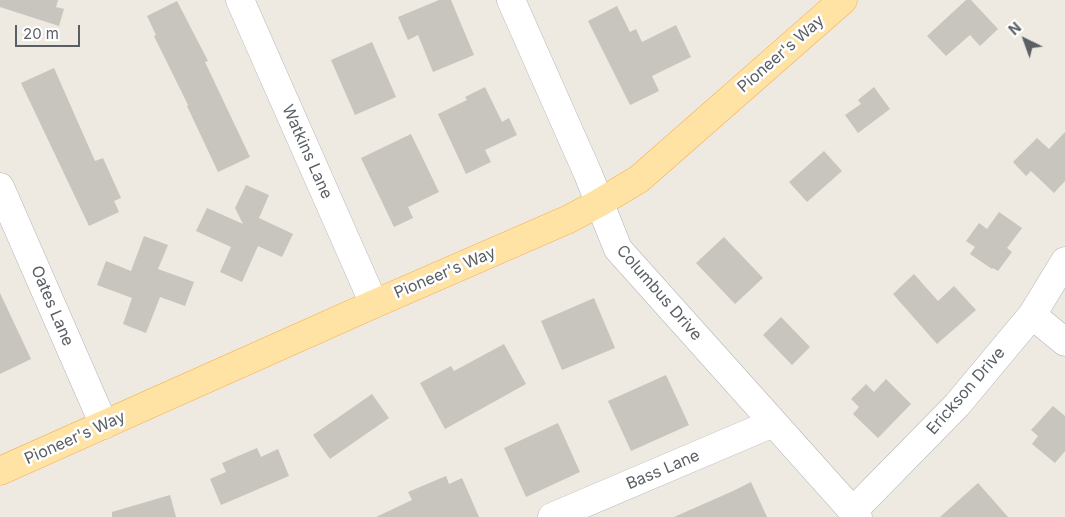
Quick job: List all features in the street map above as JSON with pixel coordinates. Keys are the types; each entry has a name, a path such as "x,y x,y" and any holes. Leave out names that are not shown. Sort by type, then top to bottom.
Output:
{"main road":[{"name":"Pioneer's Way","path":"0,471 531,236 600,203 640,179 843,0"}],"street":[{"name":"Watkins Lane","path":"240,0 374,304"},
{"name":"Columbus Drive","path":"511,0 600,203 618,249 856,514"},
{"name":"Oates Lane","path":"0,186 104,425"},
{"name":"Erickson Drive","path":"856,514 957,405 1032,315 1065,261"},
{"path":"1032,315 1065,342"},
{"name":"Bass Lane","path":"552,517 773,423"}],"building":[{"path":"0,0 58,0 56,7 64,9 59,26 0,7"},
{"path":"439,0 451,0 474,55 433,72 418,35 408,40 398,17"},
{"path":"966,0 971,0 998,29 980,46 970,35 946,56 927,36"},
{"path":"177,1 208,61 205,62 250,157 218,172 154,36 156,35 147,16"},
{"path":"617,6 630,32 636,29 642,42 676,25 691,57 652,76 659,91 630,105 588,21"},
{"path":"372,42 396,97 355,115 331,60"},
{"path":"54,68 95,161 103,158 121,198 114,201 119,212 89,226 21,83"},
{"path":"485,87 502,122 509,118 517,135 485,150 491,162 466,174 438,114 467,100 465,97"},
{"path":"874,87 890,109 858,133 845,115 861,104 858,100"},
{"path":"1065,132 1065,181 1054,193 1031,171 1026,176 1013,162 1037,138 1049,149"},
{"path":"411,134 439,192 408,207 413,218 394,227 361,158"},
{"path":"824,151 842,171 807,202 789,182"},
{"path":"246,185 269,195 259,218 293,234 282,257 258,246 242,282 220,272 231,247 196,231 207,208 243,224 235,208"},
{"path":"999,212 1022,228 1007,248 1012,252 998,271 970,254 975,247 966,241 979,223 987,229"},
{"path":"144,236 168,245 158,269 194,282 185,306 160,297 146,333 123,324 132,298 97,285 106,261 131,271"},
{"path":"724,237 763,278 735,304 696,263"},
{"path":"914,274 938,301 954,286 976,310 937,344 893,294"},
{"path":"0,293 31,359 0,374"},
{"path":"594,298 615,348 562,370 541,321"},
{"path":"781,317 810,347 792,365 763,335"},
{"path":"504,344 526,384 445,429 420,383 451,366 454,371"},
{"path":"666,375 689,425 631,451 608,401"},
{"path":"886,379 911,404 878,438 853,414 859,407 851,399 866,384 874,392"},
{"path":"372,394 389,418 330,459 313,435"},
{"path":"1053,406 1065,416 1065,451 1055,463 1032,444 1038,436 1031,430"},
{"path":"558,423 580,472 526,497 504,448"},
{"path":"257,448 261,457 278,449 289,476 221,505 210,479 226,472 222,463"},
{"path":"446,476 449,484 462,478 479,517 376,517 412,500 408,492"},
{"path":"751,482 767,517 674,517 733,491"},
{"path":"978,483 1008,517 940,517"},
{"path":"170,495 176,517 112,517 112,512"}]}
